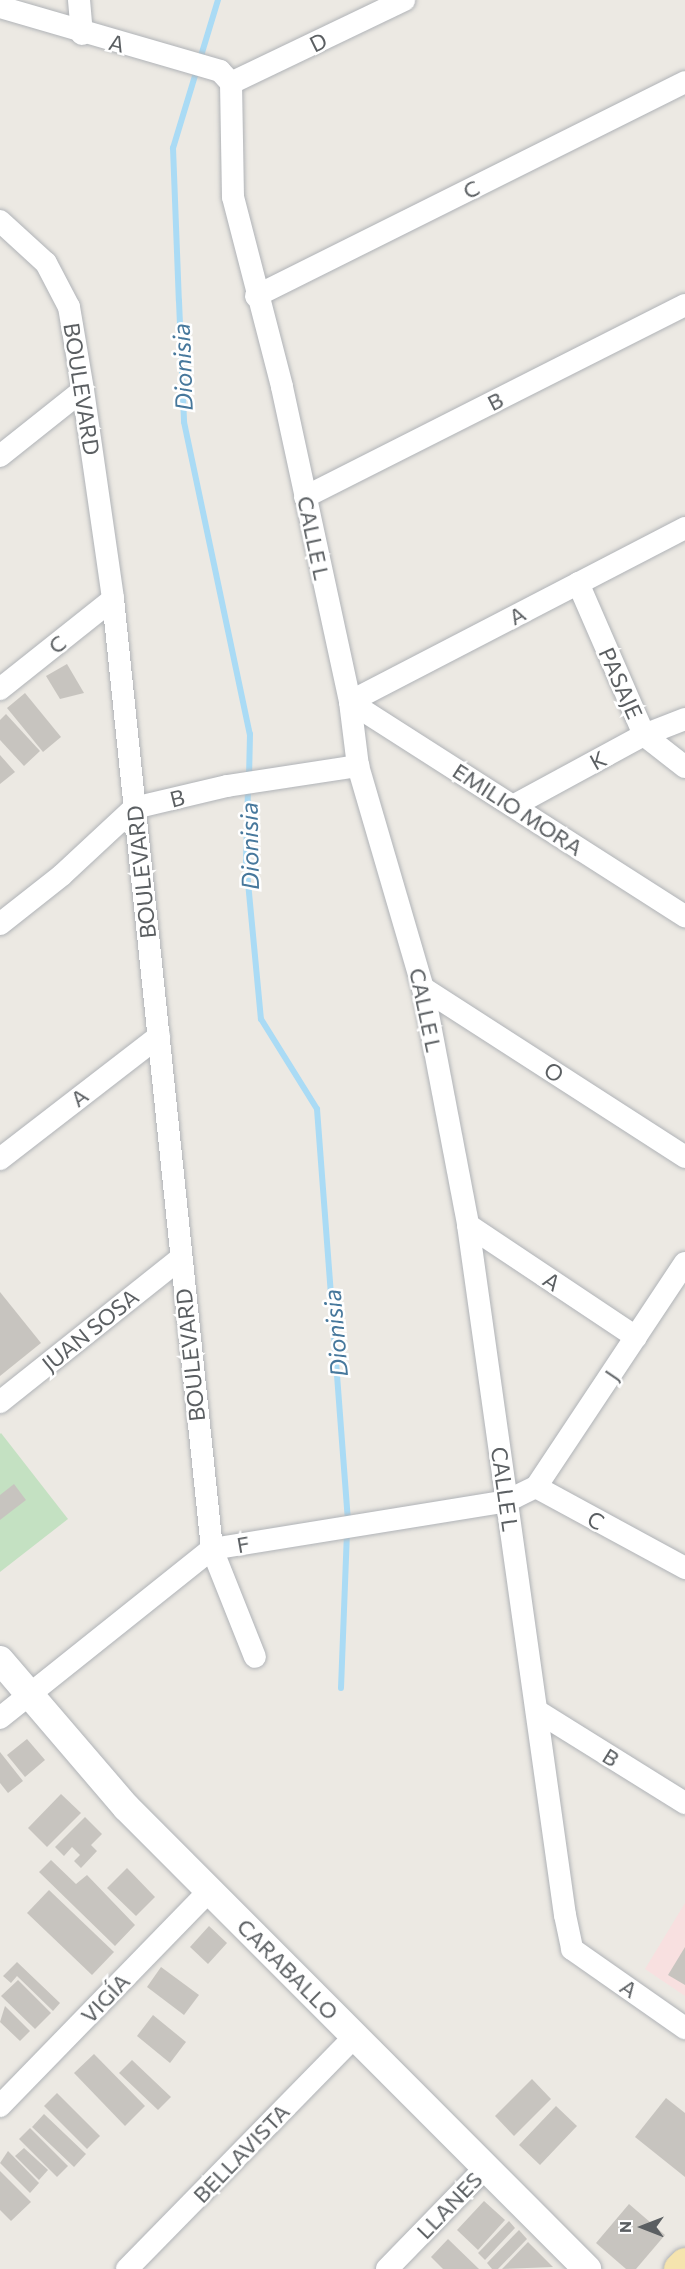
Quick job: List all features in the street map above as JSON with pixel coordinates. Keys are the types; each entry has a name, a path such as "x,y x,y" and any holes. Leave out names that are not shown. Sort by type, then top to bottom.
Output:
{"main road":[{"path":"680,2269 685,2264"}],"street":[{"path":"79,0 82,34"},
{"name":"D","path":"226,77 404,0"},
{"name":"A","path":"0,7 82,34 184,60 226,77"},
{"name":"CALLE L","path":"226,77 233,197 256,296 282,387 350,702 358,766 423,988 468,1225 572,1948"},
{"name":"C","path":"256,296 685,82"},
{"name":"BOULEVARD","path":"1,222 46,263 69,307 113,599 212,1549 255,1657"},
{"name":"B","path":"305,497 685,304"},
{"path":"0,456 83,390"},
{"name":"A","path":"350,702 685,528"},
{"name":"PASAJE","path":"578,583 644,735 685,767"},
{"name":"C","path":"0,689 113,599"},
{"name":"EMILIO MORA","path":"350,702 685,916"},
{"name":"K","path":"513,806 644,735 685,719"},
{"name":"B","path":"0,924 62,875 134,808 227,786 358,766"},
{"name":"O","path":"423,988 685,1157"},
{"name":"A","path":"0,1159 159,1036"},
{"name":"A","path":"468,1225 636,1337"},
{"name":"JUAN SOSA","path":"0,1402 180,1259"},
{"name":"J","path":"536,1487 684,1266"},
{"path":"507,1502 536,1487"},
{"name":"C","path":"536,1487 685,1568"},
{"name":"F","path":"0,1718 212,1549 307,1533 400,1521 507,1502"},
{"name":"CARABALLO","path":"0,1660 27,1696 210,1891 487,2166 586,2269"},
{"name":"B","path":"537,1711 685,1803"},
{"name":"VIGÍA","path":"0,2106 210,1891"},
{"name":"A","path":"572,1948 685,2028"},
{"name":"BELLAVISTA","path":"127,2269 355,2036"},
{"name":"LLANES","path":"387,2269 487,2166"}],"shaded area":[{"path":"685,1903 685,1996 645,1969"}],"green space":[{"path":"0,1434 68,1519 0,1572"}],"building":[{"path":"67,664 84,693 60,699 46,676"},
{"path":"25,693 61,737 43,752 7,708"},
{"path":"6,714 40,751 24,766 0,740 0,720"},
{"path":"0,755 15,772 0,784"},
{"path":"0,1292 41,1343 0,1376"},
{"path":"14,1484 26,1500 0,1520 0,1495"},
{"path":"27,1739 45,1760 25,1777 7,1755"},
{"path":"0,1752 23,1781 8,1793 0,1783"},
{"path":"61,1794 81,1813 47,1847 28,1828"},
{"path":"85,1817 102,1834 91,1845 97,1851 81,1868 74,1861 80,1855 72,1847 64,1856 55,1847"},
{"path":"51,1860 76,1884 87,1875 135,1925 115,1946 39,1872"},
{"path":"127,1868 155,1897 136,1916 107,1888"},
{"path":"49,1890 114,1952 92,1975 27,1913"},
{"path":"209,1926 227,1943 208,1964 190,1947"},
{"path":"685,1947 685,1985 668,1975"},
{"path":"17,1962 60,2003 53,2011 17,1976 11,1983 3,1976"},
{"path":"161,1967 199,1995 184,2015 147,1987"},
{"path":"18,1980 51,2013 35,2029 1,1996"},
{"path":"5,2006 30,2031 20,2041 0,2022"},
{"path":"153,2015 186,2042 170,2063 137,2036"},
{"path":"94,2054 145,2106 125,2126 74,2073"},
{"path":"132,2060 171,2097 158,2110 119,2073"},
{"path":"532,2079 551,2099 514,2136 495,2116"},
{"path":"57,2093 100,2136 87,2149 44,2106"},
{"path":"666,2098 685,2113 685,2177 635,2137"},
{"path":"556,2106 577,2126 540,2165 519,2145"},
{"path":"44,2114 86,2154 74,2167 32,2127"},
{"path":"30,2128 68,2166 57,2177 19,2139"},
{"path":"24,2148 48,2170 39,2180 15,2156"},
{"path":"8,2151 39,2183 30,2193 0,2163"},
{"path":"0,2171 31,2202 11,2221 0,2210"},
{"path":"484,2201 505,2220 478,2250 457,2230"},
{"path":"629,2204 665,2235 636,2269 626,2269 596,2243"},
{"path":"509,2221 515,2228 485,2260 478,2253"},
{"path":"519,2230 527,2239 498,2269 492,2269 487,2263"},
{"path":"448,2239 479,2269 443,2269 431,2257"},
{"path":"528,2242 553,2267 502,2269"}],"waterway":[{"name":"Dionisia","path":"218,0 173,148 179,301 184,422 250,734 249,778"},
{"name":"Dionisia","path":"248,789 246,861 261,1019 317,1109 348,1523"},
{"name":"Dionisia","path":"341,1688 347,1533"}]}
